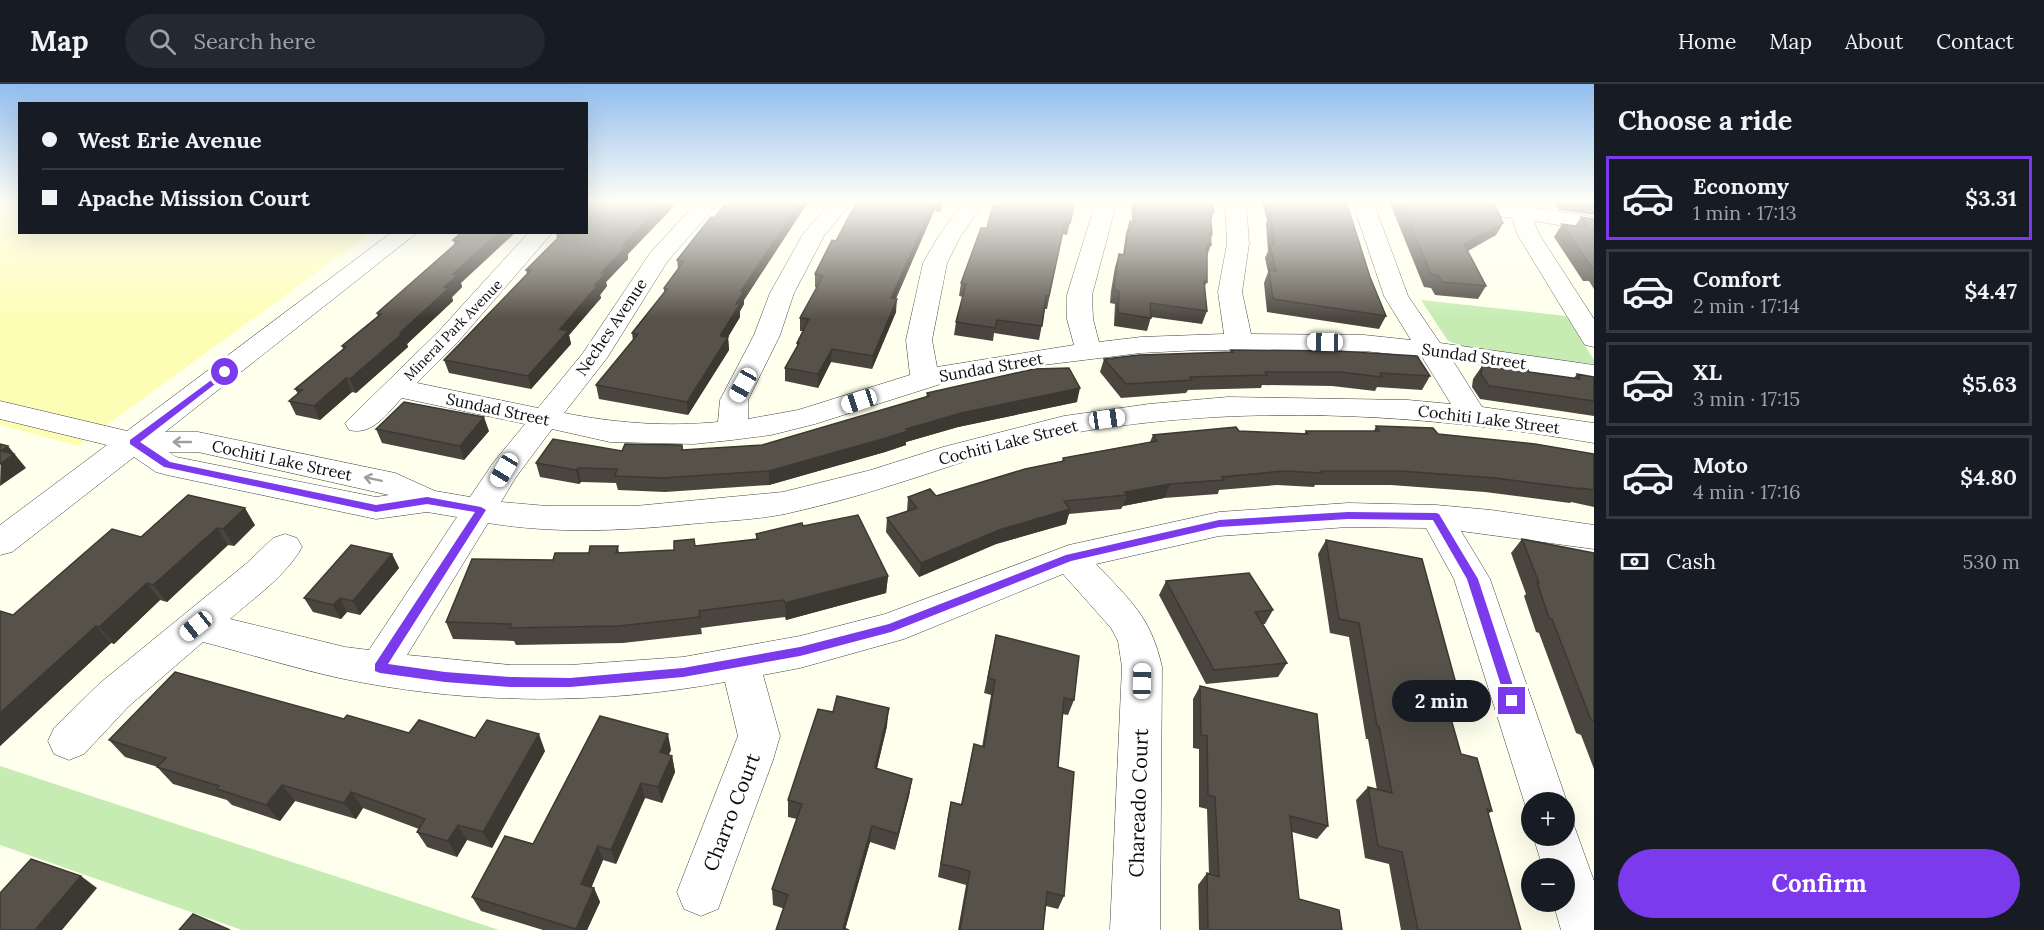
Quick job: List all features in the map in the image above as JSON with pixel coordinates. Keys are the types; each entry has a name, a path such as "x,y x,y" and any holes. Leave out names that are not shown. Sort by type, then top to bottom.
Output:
{"street":[{"path":"0,543 396,240"},
{"name":"Mineral Park Avenue","path":"360,423 468,316 535,240"},
{"name":"Neches Avenue","path":"380,668 504,470 593,358 658,258 674,240"},
{"path":"732,431 734,400 767,335 782,293 810,240"},
{"path":"925,380 919,340 935,263 947,240"},
{"path":"1089,351 1080,326 1078,308 1081,282 1096,240"},
{"path":"1238,240 1230,292 1239,342"},
{"path":"1377,240 1396,296 1473,416"},
{"path":"1532,240 1594,339"},
{"name":"Sundad Street","path":"397,388 610,432 694,434 732,431 805,418 925,380 983,367 1141,345 1239,342 1364,343 1594,373"},
{"name":"Cochiti Lake Street","path":"0,410 134,442 167,465 376,508 427,501 547,518 635,518 783,503 877,479 954,454 1064,425 1149,413 1228,406 1408,409 1594,433"},
{"path":"196,626 345,663 445,677 511,682 570,682 683,673 800,652 891,628 1069,558 1219,524 1348,515 1436,517 1491,522 1594,537"},
{"path":"1436,517 1472,579 1542,792"},
{"path":"69,741 114,695 260,572 285,548"},
{"name":"Chareado Court","path":"1069,558 1125,618 1137,641 1142,667 1135,930"},
{"name":"Charro Court","path":"700,892 752,760 759,736 740,662"},
{"path":"1559,846 1586,930"}],"green space":[{"path":"1421,300 1566,316 1594,360 1594,364 1471,349 1448,341"},
{"path":"0,766 499,930 242,930 0,845"}],"sand":[{"path":"0,240 361,240 78,446 0,425"}],"building":[{"path":"456,240 490,240 453,274 458,275 444,287 449,288 400,333 403,333 350,379 346,378 314,406 289,401 302,390 295,389 346,347 342,346 381,314 377,313 459,241"},
{"path":"556,240 627,240 622,246 627,246 601,273 605,274 595,285 598,285 560,329 568,331 528,376 444,360 531,270 526,270"},
{"path":"692,240 775,240 741,291 744,291 736,304 740,304 720,336 728,337 687,402 596,385 638,334 632,333 667,289 664,288 684,261 677,260"},
{"path":"832,240 917,240 891,298 897,299 873,356 832,349 818,374 785,368 809,319 800,318 823,276 815,274"},
{"path":"976,240 1061,240 1049,296 1046,296 1042,326 997,320 995,328 956,322 966,284 961,283"},
{"path":"1127,240 1211,240 1211,245 1207,244 1207,282 1204,281 1207,311 1150,303 1151,318 1118,313 1119,291 1114,290 1115,278 1119,254 1124,255"},
{"path":"1273,240 1358,240 1386,316 1273,299 1269,270 1276,271 1270,245 1274,245"},
{"path":"1417,240 1471,240 1464,244 1486,286 1442,282 1438,275 1431,274"},
{"path":"1573,240 1594,240 1594,268"},
{"path":"1231,350 1337,351 1417,356 1430,376 1380,373 1382,377 1339,372 1265,372 1267,375 1190,377 1192,380 1126,384 1104,359 1139,355 1233,352"},
{"path":"1503,364 1527,368 1529,372 1580,379 1577,374 1594,377 1594,401 1489,386 1481,374 1482,366 1505,369"},
{"path":"1069,368 1080,388 961,413 906,429 908,431 886,438 769,471 663,478 615,476 617,469 578,468 576,470 536,463 553,439 622,451 625,444 682,445 682,450 762,445 929,396 927,393 1034,369"},
{"path":"404,402 484,417 460,446 376,429"},
{"path":"1376,426 1433,428 1438,434 1535,444 1594,454 1594,490 1495,478 1400,471 1321,471 1322,473 1284,471 1222,477 1224,480 1170,484 1125,492 1127,495 1064,501 1070,509 999,530 921,563 887,518 917,508 908,497 930,489 936,496 1025,469 1064,461 1063,458 1157,441 1153,435 1236,427 1239,431 1308,434 1306,431 1379,431"},
{"path":"0,444 8,446 1,451 14,454 0,464"},
{"path":"188,495 245,508 223,529 217,528 153,585 147,583 0,713 0,611 13,615 112,529 141,537"},
{"path":"858,515 888,576 785,603 784,600 699,611 700,617 619,626 510,628 511,624 446,622 472,559 553,560 555,553 589,553 590,546 618,546 616,553 674,550 674,541 694,539 695,546 758,539 756,534 802,523 803,526"},
{"path":"1522,539 1594,553 1594,721 1591,720 1552,619 1549,618 1537,582 1539,583"},
{"path":"1326,540 1422,559 1458,691 1442,687 1461,754 1477,758 1492,811 1487,809 1521,930 1418,930 1402,852 1378,846 1368,787 1392,793 1379,726 1377,726 1359,623 1339,619"},
{"path":"351,545 392,554 353,601 340,598 333,605 304,598"},
{"path":"1249,573 1273,610 1255,612 1287,663 1214,670 1166,581"},
{"path":"996,635 1079,656 1074,700 1064,698 1058,767 1074,772 1064,896 1047,892 1043,930 960,930 970,871 941,864 951,802 962,805 974,744 984,747 995,680 988,678"},
{"path":"175,672 344,719 347,715 409,733 419,720 475,738 487,720 539,734 483,832 458,825 448,841 417,832 425,819 351,792 344,803 282,785 266,805 217,789 219,786 157,767 166,758 109,740"},
{"path":"1200,686 1317,714 1328,826 1290,816 1299,899 1339,910 1342,930 1208,930 1207,873 1219,877 1215,797 1208,795 1207,736 1201,735"},
{"path":"837,696 889,708 875,768 912,779 898,834 872,826 843,928 849,930 776,930 788,895 772,889 802,804 788,800 818,709 833,712"},
{"path":"600,716 668,734 660,752 672,756 658,787 641,783 611,850 598,846 581,884 594,888 576,929 472,897 505,836 533,844"},
{"path":"31,859 81,876 35,930 0,930 0,893"},
{"path":"193,914 230,930 179,930"}],"route":[{"path":"225,372 134,442 167,465 376,508 427,501 481,510 380,668 445,677 511,682 570,682 683,673 800,652 891,628 1069,558 1109,547 1219,524 1348,515 1436,517 1472,579 1512,701"}]}
